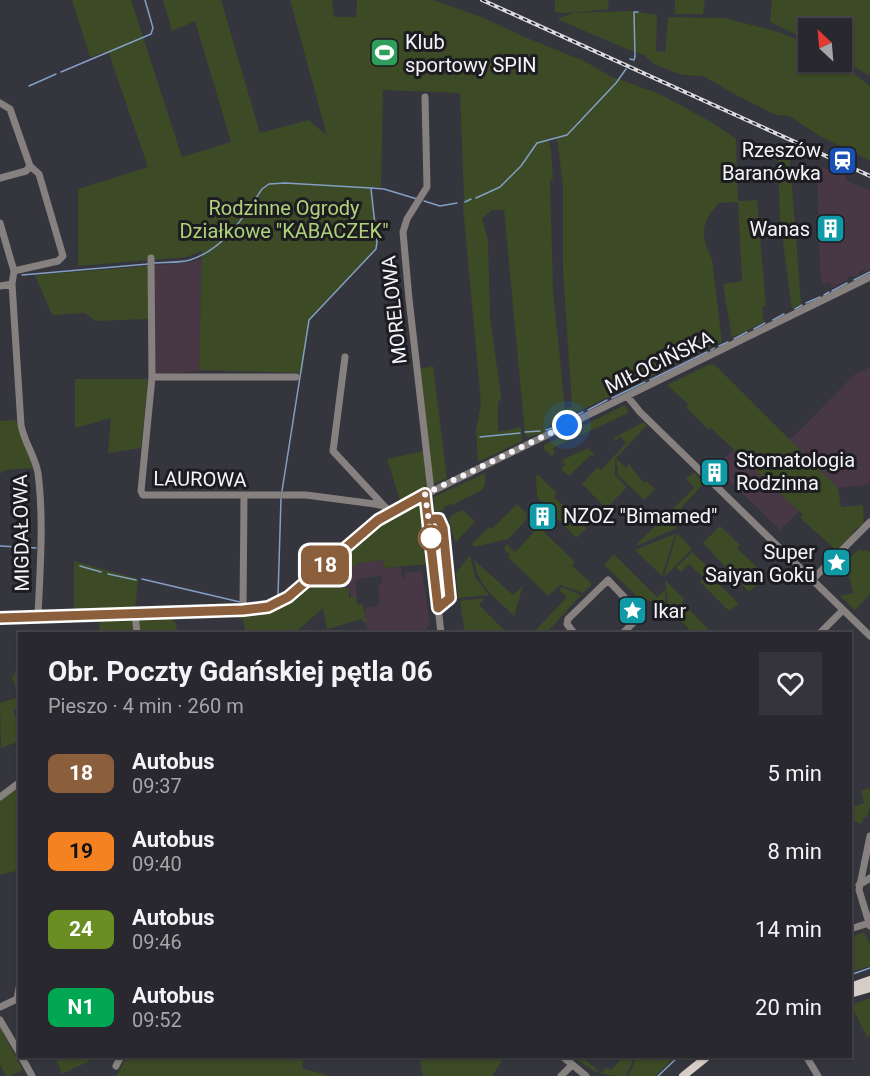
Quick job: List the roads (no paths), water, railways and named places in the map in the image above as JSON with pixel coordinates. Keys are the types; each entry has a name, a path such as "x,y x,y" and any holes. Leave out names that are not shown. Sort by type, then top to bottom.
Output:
{"main road":[{"path":"852,986 870,980"},
{"path":"852,993 870,988"},
{"path":"675,1076 697,1058"},
{"path":"683,1076 706,1058"}],"street":[{"name":"MORELOWA","path":"425,97 427,187 407,219 404,232 441,632"},
{"path":"0,103 10,109 30,166 39,174 63,256 58,261 14,271 0,223"},
{"path":"0,178 26,171 30,166"},
{"name":"LAUROWA","path":"151,258 152,377 141,491 143,495 306,495 384,506"},
{"name":"MIGDAŁOWA","path":"14,271 12,284 21,426 37,465 39,483 38,616"},
{"name":"MIŁOCIŃSKA","path":"0,618 243,610 268,607 288,597 391,512 870,277"},
{"path":"0,286 12,284"},
{"path":"345,357 333,451 391,512"},
{"path":"152,377 296,377"},
{"path":"627,396 640,412 870,636"},
{"path":"243,610 244,496"},
{"path":"812,580 870,522"},
{"path":"573,632 567,624 568,619 608,580 638,612 637,619 624,632"},
{"path":"821,632 843,610"},
{"path":"135,613 137,632"},
{"path":"0,797 18,784"},
{"path":"852,928 869,924 859,885 870,836"},
{"path":"859,885 870,878"},
{"path":"0,1007 17,1001"},
{"path":"0,1020 18,1052"},
{"path":"22,1058 32,1076"},
{"path":"116,1066 121,1058"},
{"path":"564,1058 586,1076"},
{"path":"807,1058 818,1076"},
{"path":"561,1076 572,1065"}],"waterway":[{"path":"61,72 151,34 153,28 145,0"},
{"path":"630,59 634,60 635,56 634,12 638,12"},
{"path":"476,198 500,187 521,166 537,143 567,135 616,83 626,69"},
{"path":"29,86 56,74"},
{"path":"153,263 190,260 213,248 232,231 262,189 269,184 384,189 417,199"},
{"path":"282,491 309,320 376,249 371,189"},
{"path":"465,202 471,199"},
{"path":"424,201 440,206 457,203"},
{"path":"22,275 148,264"},
{"path":"854,280 870,272"},
{"path":"832,291 847,283"},
{"path":"824,295 829,292"},
{"path":"806,303 820,297"},
{"path":"795,309 802,305"},
{"path":"773,320 784,314"},
{"path":"754,329 765,323"},
{"path":"734,339 747,332"},
{"path":"719,346 728,342"},
{"path":"650,380 707,352"},
{"path":"612,398 645,382"},
{"path":"588,410 607,400"},
{"path":"568,419 583,412"},
{"path":"555,426 563,422"},
{"path":"546,430 552,428"},
{"path":"525,432 540,431"},
{"path":"480,437 520,433"},
{"path":"247,604 264,603 278,596 281,499"},
{"path":"0,546 36,548"},
{"path":"80,566 101,572"},
{"path":"108,574 136,580"},
{"path":"142,579 240,602"},
{"path":"852,974 870,968"},
{"path":"658,1076 677,1058"}],"railway":[{"path":"482,0 870,176"}],"place":[{"name":"Klub sportowy SPIN","path":"384,53"},
{"name":"Rzeszów Baranówka","path":"842,161"},
{"name":"Wanas","path":"831,229"},
{"name":"Stomatologia Rodzinna","path":"715,472"},
{"name":"NZOZ \"Bimamed\"","path":"542,516"},
{"name":"Super Saiyan Gokū","path":"836,563"},
{"name":"Ikar","path":"632,611"}],"park label":[{"name":"Rodzinne Ogrody Działkowe \"KABACZEK\"","path":"284,220"}]}
